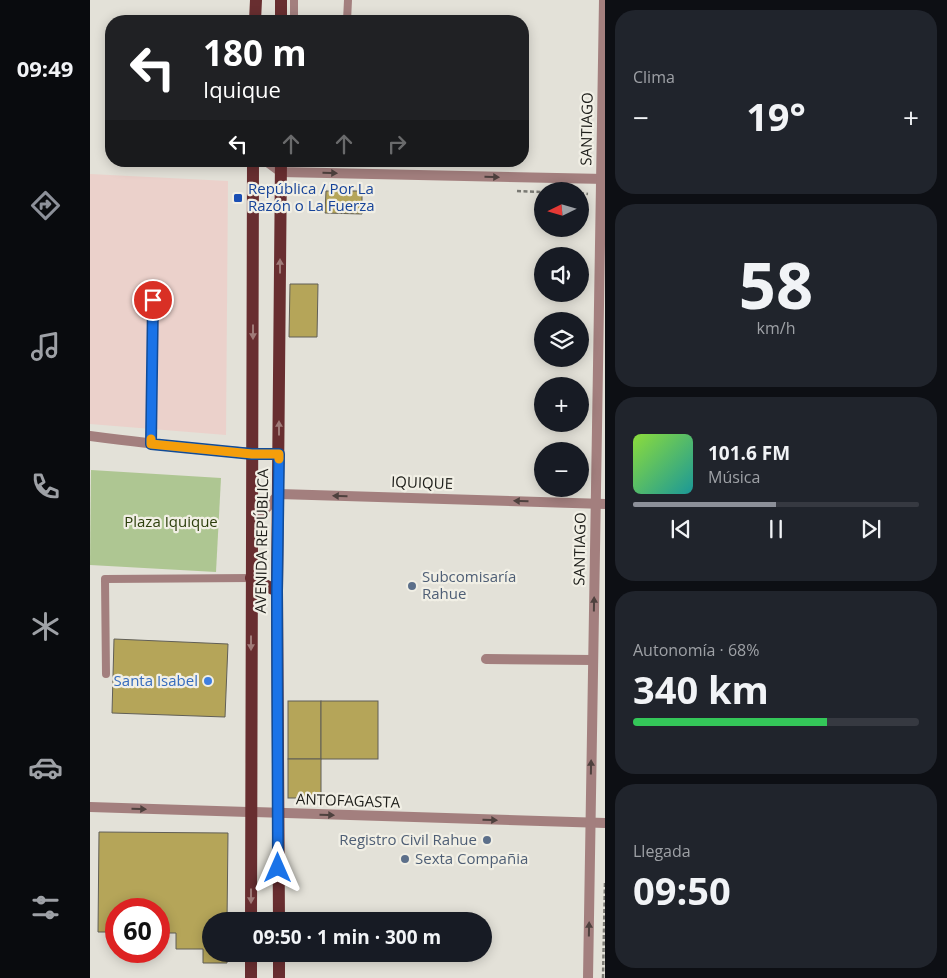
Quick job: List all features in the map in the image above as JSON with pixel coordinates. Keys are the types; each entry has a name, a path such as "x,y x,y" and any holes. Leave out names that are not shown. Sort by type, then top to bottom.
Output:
{"main road":[{"path":"256,0 256,15"},
{"path":"281,0 281,15"},
{"name":"AVENIDA REPÚBLICA","path":"251,912 253,167"},
{"name":"AVENIDA REPÚBLICA","path":"279,912 277,591 281,167"},
{"path":"251,578 277,591"},
{"path":"251,962 251,978"},
{"path":"279,962 279,978"}],"street":[{"name":"SANTIAGO","path":"588,978 593,660 600,504 604,0"},
{"path":"281,167 603,179"},
{"path":"90,436 252,454 279,454"},
{"path":"252,524 279,494"},
{"name":"IQUIQUE","path":"279,494 600,504"},
{"path":"486,659 593,660"},
{"name":"ANTOFAGASTA","path":"90,807 604,823"}],"lane":[{"path":"294,0 294,15"},
{"path":"347,15 348,0"},
{"path":"151,444 153,300"},
{"path":"106,674 105,579 251,578"}],"path":[{"path":"603,978 604,882"}],"shaded area":[{"path":"90,174 228,181 226,435 90,424"}],"green space":[{"name":"Plaza Iquique","path":"91,470 221,478 216,572 90,565"}],"building":[{"path":"326,191 362,191 362,214 325,213"},
{"path":"290,284 318,284 317,337 289,337"},
{"path":"114,639 228,644 225,717 112,713"},
{"path":"288,701 321,701 321,759 288,759"},
{"path":"321,701 378,701 378,759 321,759"},
{"path":"288,759 321,759 321,798 288,798"},
{"path":"99,832 228,833 227,912 202,912 202,949 176,949 176,933 170,933 170,898 105,898 105,932 98,932"},
{"path":"203,962 227,962 227,963"}],"slow traffic":[{"path":"151,439 151,444 252,454 279,454 279,459"}],"place":[{"name":"República / Por La Razón o La Fuerza","path":"238,198"},
{"name":"Subcomisaría Rahue","path":"412,586"},
{"name":"Santa Isabel","path":"208,681"},
{"name":"Registro Civil Rahue","path":"487,840"},
{"name":"Sexta Compañia","path":"405,859"}],"route":[{"path":"153,300 151,444 252,454 279,454 277,591 278,868"}]}
